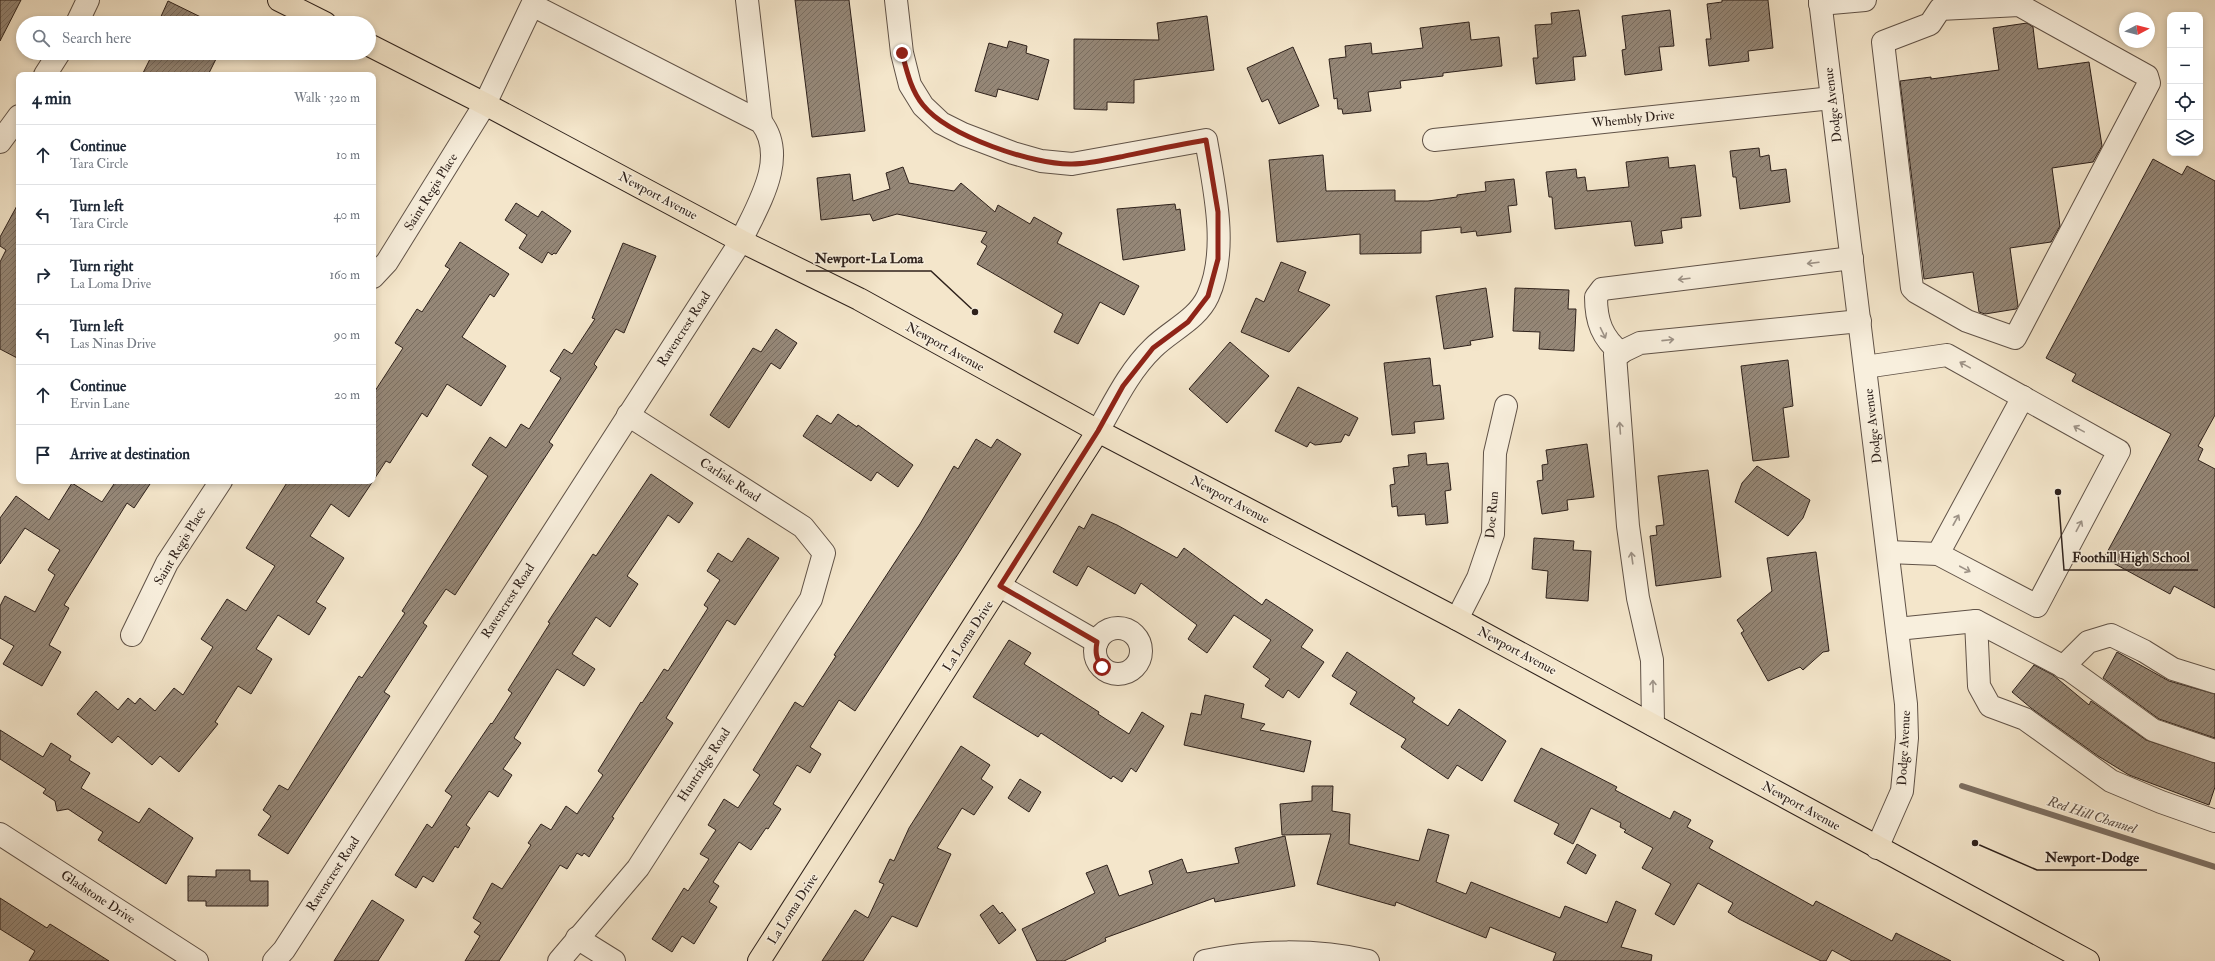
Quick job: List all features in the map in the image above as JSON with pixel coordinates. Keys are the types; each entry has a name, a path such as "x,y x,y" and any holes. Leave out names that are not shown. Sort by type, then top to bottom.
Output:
{"main road":[{"path":"279,0 311,16"},
{"name":"Newport Avenue","path":"376,49 485,104 741,241 859,299 1098,431 1457,619 2088,961"},
{"name":"La Loma Drive","path":"759,961 1098,431"}],"street":[{"path":"80,16 88,0"},
{"name":"Ravencrest Road","path":"274,961 284,950 628,414 741,241 768,185 772,159 768,131 761,122 747,0"},
{"name":"La Loma Drive","path":"896,0 902,53 910,84 923,106 941,123 963,134 1013,153 1041,161 1072,164 1206,140 1218,212 1218,259 1208,296 1188,322 1153,348 1123,386 1098,431"},
{"path":"1820,2 1865,0"},
{"name":"Dodge Avenue","path":"1820,2 1898,628 1906,704 1904,777 1899,801 1877,848"},
{"path":"2019,2 2147,76 2149,83 2015,338 1967,321 1916,292 1911,283 1883,42 1930,24 1936,5 2019,2"},
{"path":"527,3 761,122"},
{"name":"Saint Regis Place","path":"376,275 387,262 485,104 527,3"},
{"path":"47,72 55,60"},
{"name":"Whembly Drive","path":"1434,140 1832,98"},
{"path":"0,142 16,120"},
{"path":"1621,353 1605,338 1601,331 1596,297 1598,292 1602,289 1852,258"},
{"path":"1653,725 1652,660 1638,598 1628,526 1615,355 1640,343 1860,320"},
{"path":"1865,367 1947,355 2119,451 2037,606 1938,554 1888,552"},
{"path":"1938,554 2023,397"},
{"name":"Doe Run","path":"1457,619 1478,578 1493,534 1495,453 1506,406"},
{"name":"Carlisle Road","path":"628,414 803,527 824,553"},
{"name":"Saint Regis Place","path":"132,635 167,563 218,484"},
{"name":"Huntridge Road","path":"559,961 638,868 811,599 824,553"},
{"path":"1000,586 1097,642"},
{"path":"1898,628 1976,621 2063,667 2153,730 2215,751"},
{"path":"1976,621 1979,686 1990,706 2025,719 2111,781 2161,802 2215,821"},
{"path":"2063,667 2088,642 2111,635 2144,651 2173,669 2215,682"},
{"name":"Gladstone Drive","path":"0,834 196,961"},
{"path":"577,938 614,961"},
{"path":"1205,961 1236,954 1294,952 1368,961"}],"building":[{"path":"0,0 21,0 0,41"},
{"path":"795,0 849,0 865,131 812,137"},
{"path":"1722,0 1768,0 1773,48 1748,51 1749,61 1709,66 1706,39 1711,39 1707,4 1722,2"},
{"path":"168,1 199,16 161,16"},
{"path":"1579,10 1586,56 1573,57 1575,80 1536,84 1533,58 1538,58 1535,25 1552,24 1551,13"},
{"path":"1670,10 1674,46 1659,47 1662,70 1625,75 1622,50 1626,49 1622,16"},
{"path":"1207,16 1214,70 1134,80 1134,103 1107,102 1107,110 1074,109 1074,39 1159,40 1157,23"},
{"path":"1469,22 1471,40 1499,37 1502,66 1443,73 1443,76 1400,81 1401,88 1368,92 1371,111 1343,114 1342,109 1338,109 1337,98 1334,99 1329,59 1346,57 1345,46 1371,43 1372,54 1423,48 1420,28"},
{"path":"2027,23 2033,27 2038,69 2089,62 2102,146 2093,162 2052,168 2060,226 2051,242 2010,248 2018,306 2016,309 1985,314 1979,312 1973,272 1924,279 1900,81 1931,77 1931,79 1999,70 1993,28"},
{"path":"1009,41 1027,46 1026,53 1049,60 1038,100 998,89 996,97 975,91 989,43 1007,48"},
{"path":"1293,47 1319,106 1279,124 1268,99 1262,102 1247,68"},
{"path":"150,60 216,60 210,72 144,72"},
{"path":"1759,148 1760,157 1769,155 1771,171 1786,169 1790,202 1740,209 1736,177 1733,177 1730,151"},
{"path":"1323,155 1326,191 1395,190 1395,201 1428,201 1457,197 1457,195 1486,191 1485,182 1514,179 1517,205 1508,206 1511,232 1477,236 1476,231 1461,233 1461,227 1421,231 1421,253 1360,254 1360,234 1277,242 1269,160"},
{"path":"1668,157 1669,168 1695,165 1701,216 1681,218 1682,228 1661,231 1663,243 1635,246 1631,221 1555,229 1552,197 1549,197 1546,172 1576,169 1577,178 1585,177 1587,191 1629,187 1626,162"},
{"path":"2153,159 2182,175 2187,166 2215,181 2215,415 2198,446 2203,449 2198,460 2215,469 2215,608 2174,586 2170,594 2104,558 2171,434 2072,381 2076,374 2046,358"},
{"path":"903,167 909,183 954,191 961,183 995,212 998,205 1030,224 1034,217 1062,233 1057,243 1139,286 1124,315 1100,302 1078,344 1054,332 1063,314 977,264 987,246 981,242 987,232 897,214 873,221 870,214 821,220 817,178 850,174 853,201 890,189 886,173"},
{"path":"516,203 538,217 542,211 571,231 556,254 554,253 552,255 548,252 542,263 519,248 527,235 505,220"},
{"path":"1175,204 1176,210 1180,209 1185,250 1123,260 1117,209"},
{"path":"16,208 16,357 0,349 0,262 6,250 0,246 0,237"},
{"path":"460,242 509,274 494,297 490,294 462,337 506,366 481,406 447,384 427,417 422,413 390,463 386,461 376,476 376,389 403,348 395,343 417,309 422,312 450,269 445,266"},
{"path":"623,243 656,256 624,333 616,329 594,364 597,367 549,442 553,445 455,595 446,589 423,623 427,626 384,692 390,696 288,854 258,835 271,816 263,810 279,785 288,790 359,676 362,678 405,613 402,611 488,476 472,465 490,437 506,448 521,424 529,429 561,378 550,371 564,349 572,354 595,319 592,318"},
{"path":"1281,262 1306,272 1298,291 1330,305 1289,352 1241,332 1256,298 1264,302"},
{"path":"1486,288 1493,337 1470,341 1471,345 1444,349 1436,296"},
{"path":"1515,288 1569,290 1568,309 1576,309 1574,351 1539,349 1540,332 1513,331"},
{"path":"776,329 797,343 780,369 771,363 729,428 710,415 753,348 761,352"},
{"path":"1230,342 1269,376 1227,423 1189,389"},
{"path":"1430,358 1433,386 1440,385 1444,419 1414,422 1415,433 1392,435 1384,363"},
{"path":"1788,360 1793,406 1783,408 1789,457 1753,461 1741,366"},
{"path":"1298,387 1358,418 1349,436 1345,434 1341,442 1315,445 1310,442 1307,447 1275,431"},
{"path":"838,414 857,427 858,425 913,465 898,487 877,472 871,481 803,436 817,415 831,424"},
{"path":"976,439 991,448 997,439 1021,454 960,551 855,711 839,700 810,747 821,754 810,773 797,765 773,804 781,809 768,829 766,828 751,850 739,842 713,882 719,886 709,902 717,907 694,944 682,936 672,952 652,939 684,888 688,891 709,859 700,854 716,830 708,825 724,799 738,808 760,775 753,770 795,702 803,707 836,656 834,655 920,524 954,466 958,469"},
{"path":"1587,444 1594,497 1567,500 1568,510 1542,514 1537,481 1543,480 1542,465 1548,464 1546,450"},
{"path":"1426,453 1427,465 1448,463 1451,490 1445,491 1448,523 1426,525 1425,514 1398,516 1397,506 1392,507 1390,485 1395,484 1393,468 1409,466 1408,455"},
{"path":"1757,466 1810,500 1803,518 1788,536 1735,502 1742,483"},
{"path":"1708,470 1721,577 1656,586 1650,536 1657,535 1656,526 1664,525 1658,476"},
{"path":"651,474 693,503 679,523 668,515 627,576 638,584 610,627 596,617 572,654 595,669 584,686 557,669 514,738 521,743 503,769 512,775 498,797 489,791 466,825 470,828 458,848 455,846 433,882 423,876 416,888 395,875 427,824 432,828 452,796 445,791 512,693 508,690 550,623 548,622 593,554 596,556"},
{"path":"71,484 102,502 114,484 150,484 134,508 127,503 64,605 69,608 49,645 61,652 42,686 3,664 14,646 0,638 0,606 5,596 35,612 55,575 48,570 60,550 25,528 0,564 0,518 16,496 49,520"},
{"path":"286,484 371,484 349,517 331,504 310,536 344,558 316,602 326,608 309,635 278,615 256,649 272,659 251,694 238,686 215,722 218,724 179,772 160,756 152,765 118,736 112,743 77,714 96,691 118,710 128,698 135,704 140,698 155,711 174,688 183,695 213,647 201,639 227,599 246,611 275,566 246,548"},
{"path":"1092,514 1117,525 1177,558 1184,548 1262,605 1266,599 1313,630 1301,647 1324,662 1299,698 1288,690 1283,698 1265,686 1270,679 1253,667 1271,640 1234,615 1207,653 1188,639 1197,625 1141,583 1135,594 1088,566 1077,586 1053,572 1079,526 1084,529"},
{"path":"748,538 779,558 735,625 727,620 666,718 673,723 612,817 614,818 589,857 584,853 582,856 577,853 567,869 560,865 499,961 465,961 480,936 474,932 481,923 473,918 492,883 502,889 531,845 528,843 541,824 551,830 566,806 577,814 603,775 598,771 641,702 642,703 664,669 668,671 708,608 704,605 720,580 707,571 718,553 732,562"},
{"path":"1534,538 1574,541 1573,550 1591,551 1588,601 1546,598 1548,571 1532,569"},
{"path":"1816,552 1829,651 1823,652 1803,670 1800,667 1768,681 1741,633 1744,631 1737,620 1772,591 1767,558"},
{"path":"1009,640 1031,653 1024,664 1099,712 1098,714 1129,734 1142,712 1164,726 1136,772 1131,768 1122,782 1113,776 1111,779 1041,733 1038,737 973,697"},
{"path":"1347,652 1415,698 1412,702 1448,726 1459,709 1506,741 1482,781 1457,765 1448,779 1401,747 1406,739 1350,704 1357,692 1332,676"},
{"path":"2117,652 2169,681 2215,694 2215,738 2159,719 2103,678"},
{"path":"2034,665 2053,675 2089,705 2091,701 2146,740 2215,763 2215,787 2209,805 2129,775 2098,756 2031,708 2012,692"},
{"path":"1205,695 1244,704 1241,718 1265,724 1260,730 1311,741 1304,772 1184,745 1191,713 1201,715"},
{"path":"0,730 43,757 51,743 71,756 69,760 90,773 81,788 139,823 149,808 193,838 166,884 98,840 103,832 68,809 57,811 55,801 43,793 46,789 0,759"},
{"path":"961,746 990,765 981,779 993,787 974,815 962,808 937,848 951,854 917,927 892,916 863,961 822,961 855,910 868,918 884,884 879,882 890,859 894,861 909,828"},
{"path":"1541,748 1617,787 1615,790 1670,819 1674,811 1691,820 1687,827 1713,841 1709,848 1813,906 1816,901 1892,941 1896,933 1951,961 1852,961 1832,950 1826,961 1821,961 1739,919 1728,912 1733,903 1698,883 1674,925 1655,914 1671,884 1642,868 1653,848 1624,832 1626,830 1620,827 1621,823 1591,808 1573,844 1554,834 1559,824 1514,801"},
{"path":"1020,779 1041,792 1029,812 1008,798"},
{"path":"1312,786 1333,786 1332,811 1350,814 1349,844 1419,861 1428,829 1449,835 1436,882 1466,894 1471,882 1560,918 1565,906 1607,923 1616,901 1636,910 1621,947 1652,955 1651,961 1553,961 1556,953 1490,927 1486,938 1396,902 1395,906 1317,884 1331,834 1282,835 1280,804 1312,801"},
{"path":"1285,836 1295,886 1215,902 1214,898 1105,938 1106,941 1064,961 1037,961 1022,929 1095,893 1086,873 1107,865 1119,896 1153,884 1149,871 1182,859 1187,873 1239,863 1235,848"},
{"path":"1577,844 1596,855 1586,874 1567,863"},
{"path":"216,870 250,870 250,881 268,881 268,906 206,906 206,901 188,901 188,876 216,877"},
{"path":"0,898 47,928 50,924 109,961 29,961 35,951 0,929"},
{"path":"372,900 404,920 378,961 334,961"},
{"path":"993,905 1000,914 1002,912 1016,930 999,944 980,915"}],"waterway":[{"name":"Red Hill Channel","path":"1962,786 2215,867"}],"place":[{"name":"Newport-La Loma","path":"975,312"},
{"name":"Foothill High School","path":"2058,492"},
{"name":"Newport-Dodge","path":"1975,843"}],"route":[{"path":"902,53 910,84 923,106 941,123 963,134 1013,153 1041,161 1072,164 1206,140 1218,212 1218,259 1208,296 1188,322 1153,348 1123,386 1098,431 1000,586 1097,642 1095,651 1097,660 1102,667"}]}
